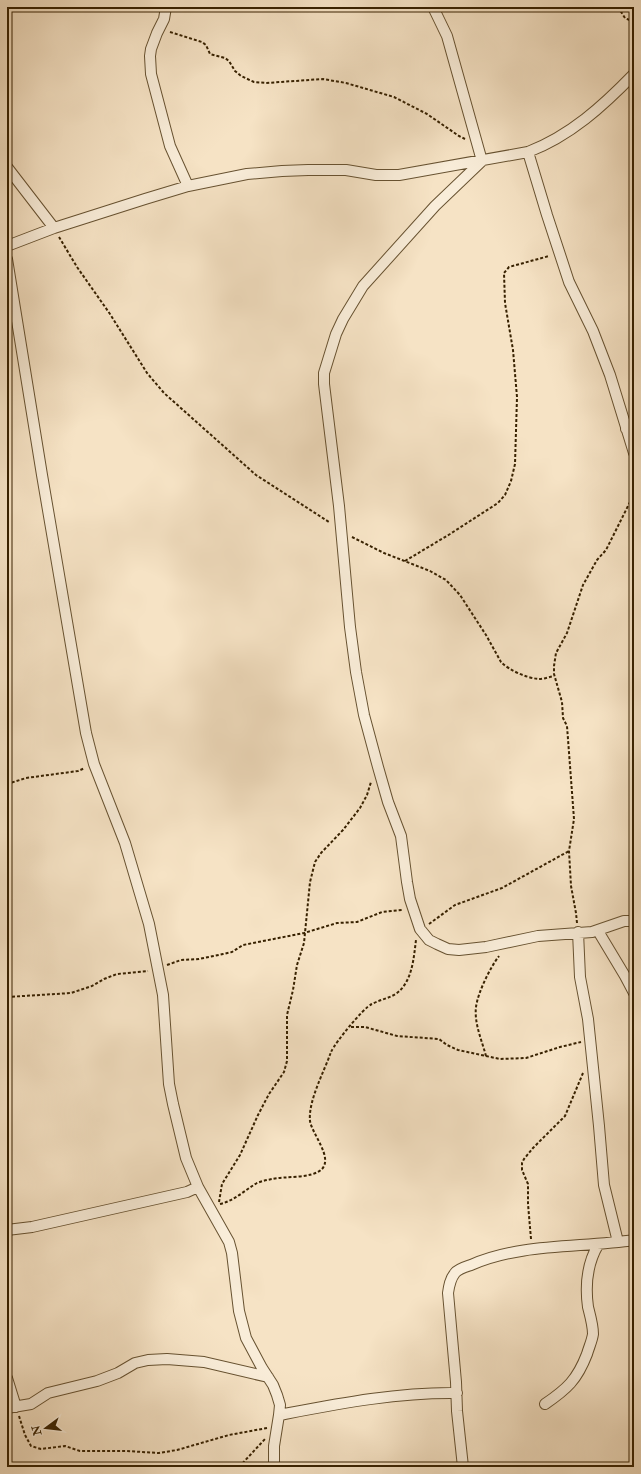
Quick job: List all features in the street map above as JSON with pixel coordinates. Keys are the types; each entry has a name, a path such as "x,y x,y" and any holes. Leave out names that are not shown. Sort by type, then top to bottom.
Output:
{"street":[{"path":"166,7 164,19 153,42 150,56 151,74 174,157 188,186"},
{"path":"433,7 447,36 482,161"},
{"path":"7,246 54,228 188,186 247,174 282,171 346,170 376,175 399,175 528,152 546,145 583,122 634,74"},
{"path":"528,152 569,282 600,349 630,426 634,453"},
{"path":"482,161 435,206 372,275 355,298 336,334 324,372 324,384 339,506 350,627 364,715 384,788 401,836 407,882 413,910 420,929 429,940 454,950 486,947 538,936 598,931 624,921 634,921"},
{"path":"7,167 54,228"},
{"path":"7,259 86,733 94,764 125,843 149,924 164,995 169,1084 186,1158 198,1187 226,1237 232,1254 241,1322 252,1349 276,1390 280,1405 274,1446 274,1467"},
{"path":"598,931 634,993"},
{"path":"578,932 580,977 587,1010 604,1185 618,1242"},
{"path":"7,1230 32,1227 179,1194 198,1187"},
{"path":"463,1467 448,1293 451,1278 456,1272 492,1257 533,1250 598,1245 634,1240"},
{"path":"545,1404 574,1380 582,1366 592,1341 592,1325 588,1304 587,1279 588,1267 598,1245"},
{"path":"7,1378 12,1408 31,1404 48,1393 97,1381 118,1373 135,1363 148,1360 167,1359 204,1362 268,1377"},
{"path":"278,1420 384,1397 457,1393"}],"path":[{"path":"618,7 625,18 634,22"},
{"path":"159,29 202,42 206,45 210,54 225,58 229,61 235,71 254,82 266,83 323,79 346,83 394,97 427,114 459,136 476,142"},
{"path":"54,228 77,267 110,314 147,373 164,393 256,475 362,542 441,576 456,590 504,665 525,675 536,678 554,676"},
{"path":"405,561 450,534 498,502 505,495 516,464 517,397 514,350 505,303 504,273 509,267 559,253"},
{"path":"578,932 571,886 569,851 574,819 567,726 563,718 562,702 554,676 554,666 556,653 567,634 580,592 594,564 606,550 634,494"},
{"path":"7,784 26,778 78,771 94,764"},
{"path":"219,1224 219,1204 222,1184 240,1155 269,1094 284,1072 287,1061 287,1015 296,970 304,943 310,882 315,862 360,808 367,795 371,780"},
{"path":"219,1204 226,1202 260,1182 277,1178 289,1178 311,1174 319,1172 323,1167 325,1158 322,1146 311,1126 310,1111 316,1089 333,1048 361,1013 370,1004 394,995 405,985 420,929 428,925 455,905 502,888 569,851"},
{"path":"7,997 71,993 92,986 104,979 118,974 142,972 181,960 199,959 224,954 232,952 243,945 304,933 330,924 357,922 382,912 413,910"},
{"path":"486,1056 478,1028 476,1007 493,965 507,943"},
{"path":"350,1027 365,1027 397,1036 439,1039 458,1050 500,1059 526,1058 565,1045 590,1040"},
{"path":"533,1250 528,1204 528,1184 522,1170 522,1163 524,1158 533,1148 565,1116 583,1073"},
{"path":"12,1408 27,1441 31,1446 41,1448 65,1446 80,1451 127,1450 159,1453 177,1450 278,1420"},
{"path":"239,1467 278,1420"}]}
